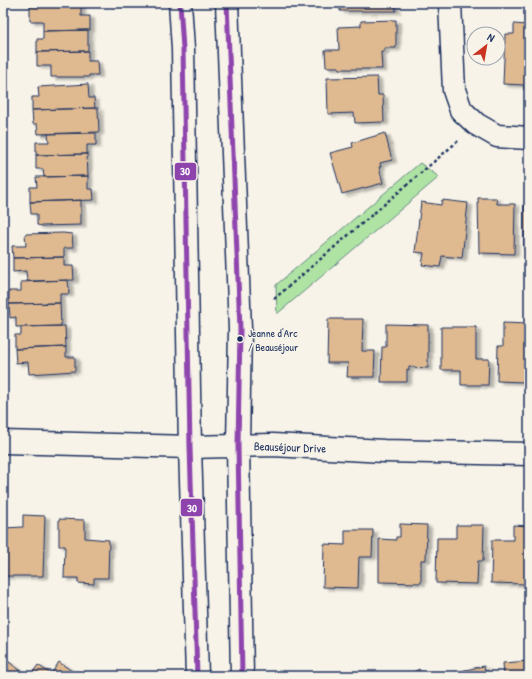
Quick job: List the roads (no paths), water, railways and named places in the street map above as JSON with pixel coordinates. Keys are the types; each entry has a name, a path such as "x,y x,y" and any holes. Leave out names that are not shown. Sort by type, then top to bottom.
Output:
{"main road":[{"path":"180,3 183,57 190,447 197,676"},
{"path":"227,3 240,329 238,446 242,676"},
{"path":"450,3 454,90 461,110 476,124 497,136 529,138"},
{"name":"Beauséjour Drive","path":"3,442 190,447 273,445 384,451 529,454"}],"place":[{"name":"Jeanne d'Arc / Beauséjour","path":"240,339"}]}
